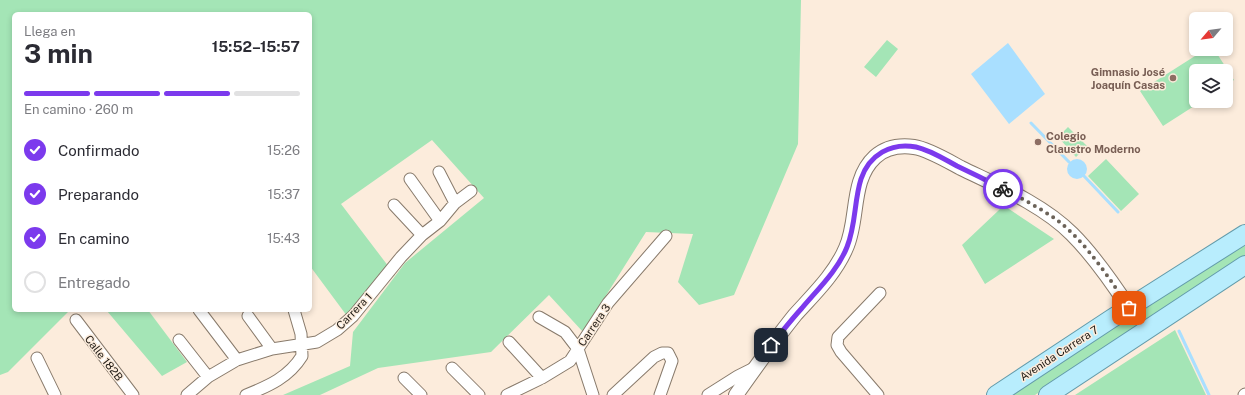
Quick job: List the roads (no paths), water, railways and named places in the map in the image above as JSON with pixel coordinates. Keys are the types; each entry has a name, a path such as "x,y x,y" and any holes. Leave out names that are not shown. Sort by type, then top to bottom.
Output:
{"main road":[{"name":"Avenida Carrera 7","path":"996,395 1072,344 1245,234"},
{"path":"1048,395 1245,265"}],"street":[{"path":"736,395 771,345 837,265 847,247 861,179 866,167 883,150 894,147 916,147 1008,191 1057,220 1073,234 1114,285 1129,308"},
{"path":"439,172 456,203"},
{"path":"410,179 440,221"},
{"name":"Carrera 1","path":"187,395 208,377 237,360 272,349 317,342 337,330 361,306 401,257 422,235 440,221 456,203 471,191"},
{"path":"394,205 422,235"},
{"name":"Carrera 3","path":"507,395 542,378 570,361 608,303 666,236"},
{"path":"878,395 837,345 838,337 880,294"},
{"path":"201,312 237,360"},
{"path":"246,395 269,386 291,371 302,356 301,334 295,312"},
{"path":"248,316 272,349"},
{"path":"539,317 565,332 578,349 593,395"},
{"name":"Calle 182B","path":"76,320 133,395"},
{"path":"179,340 208,377"},
{"path":"509,342 542,378"},
{"path":"613,395 654,357 662,353 668,353 672,362 660,395"},
{"path":"37,358 55,395"},
{"path":"708,395 738,376 756,367"},
{"path":"452,368 479,395"},
{"path":"404,378 421,395"}],"water":[{"path":"1008,43 1045,94 1009,124 971,74"},
{"path":"1077,159 1084,162 1087,169 1084,176 1077,179 1070,176 1067,169 1070,162"}],"waterway":[{"path":"1031,123 1069,162"},
{"path":"1084,176 1118,212"},
{"path":"1179,331 1209,395"}],"place":[{"name":"Gimnasio José Joaquín Casas","path":"1173,78"},
{"name":"Colegio Claustro Moderno","path":"1038,142"}]}
